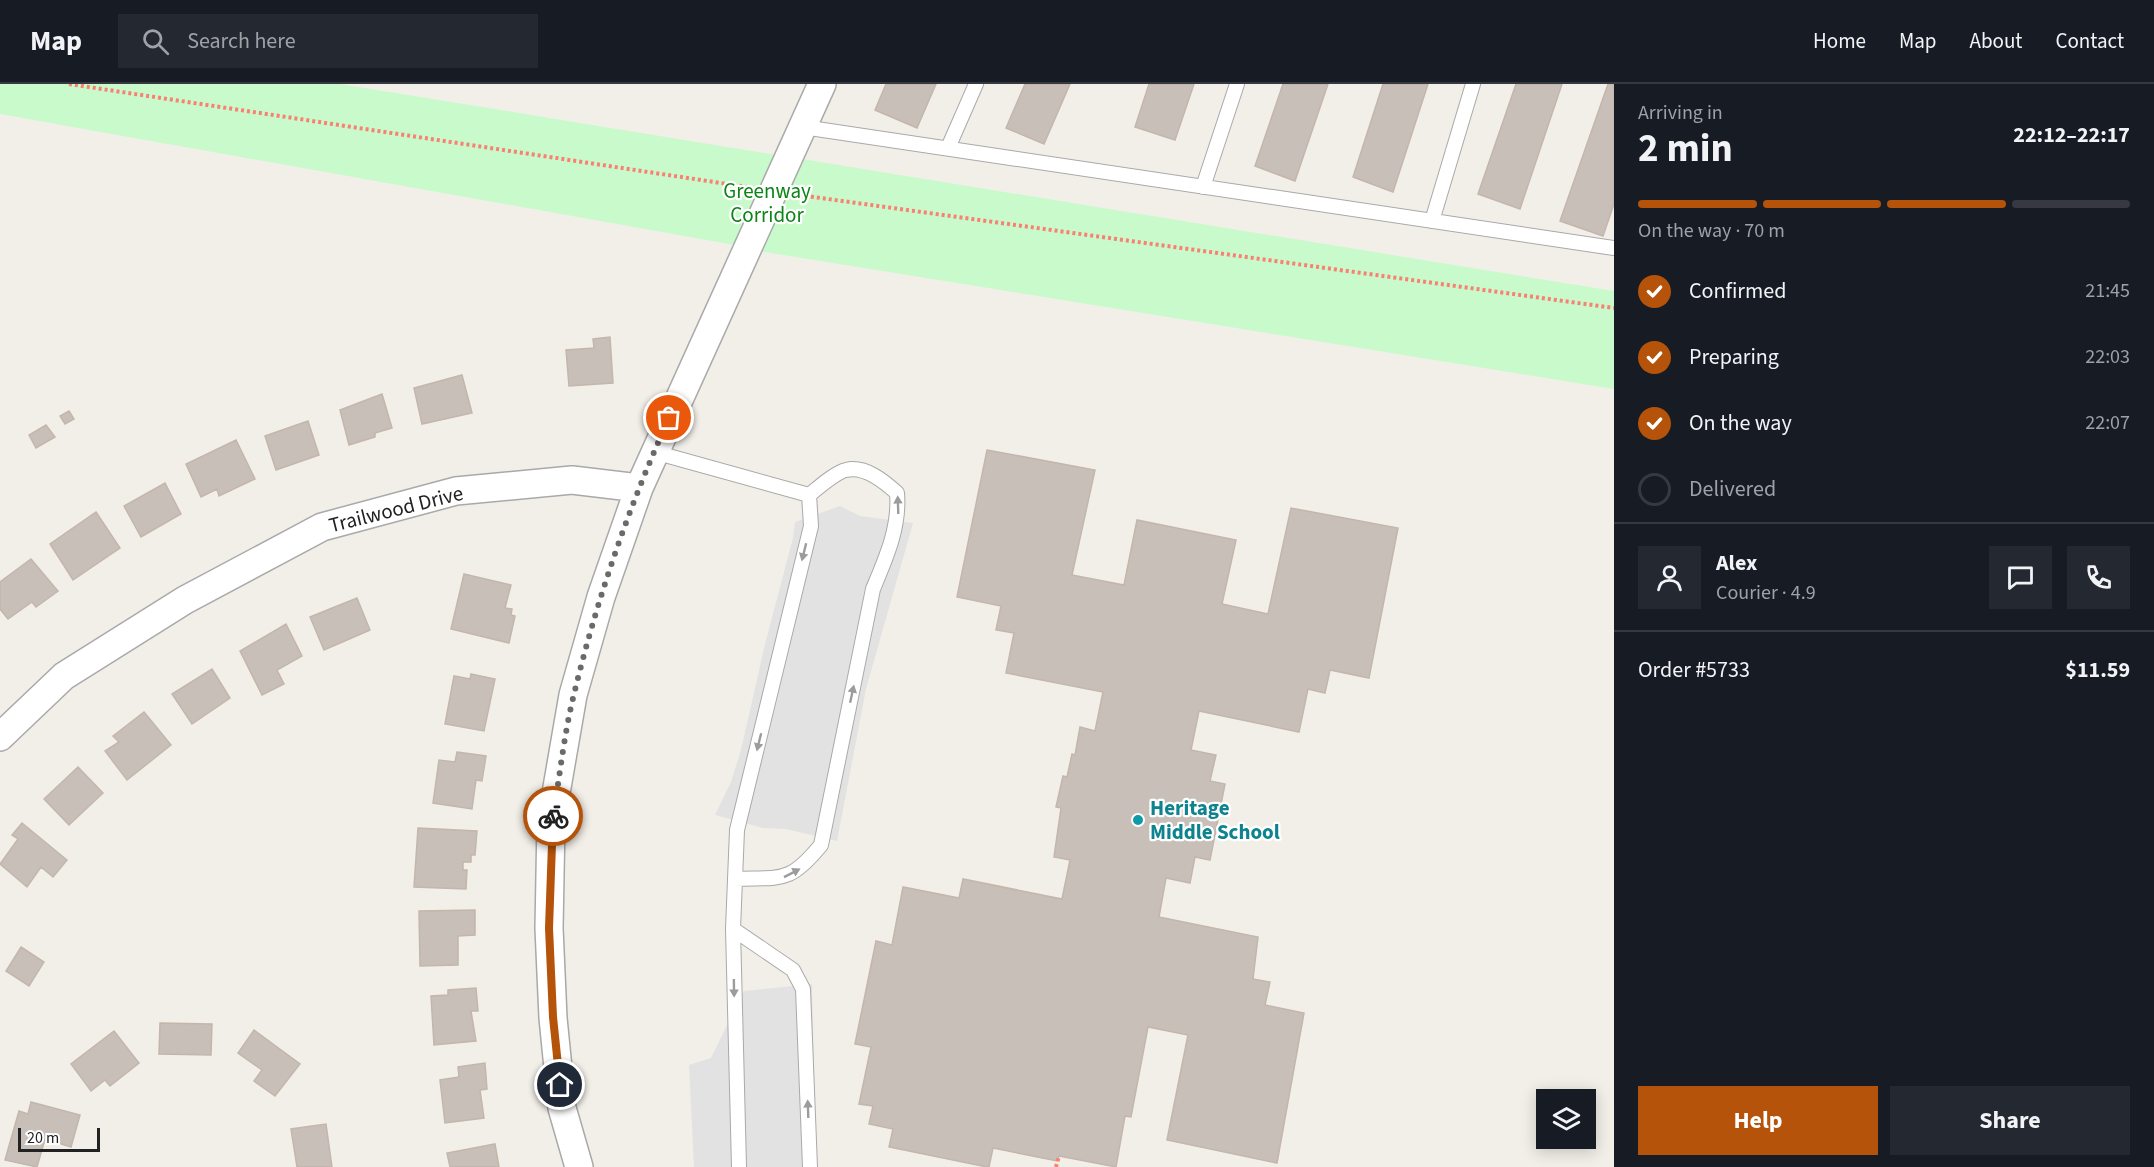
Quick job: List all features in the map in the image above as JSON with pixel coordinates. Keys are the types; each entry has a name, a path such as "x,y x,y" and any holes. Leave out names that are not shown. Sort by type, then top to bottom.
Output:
{"street":[{"path":"579,1167 562,1108 553,1017 549,928 551,822 573,695 601,597 639,488 822,84"},
{"name":"Trailwood Drive","path":"0,737 64,676 185,600 322,527 456,491 572,480 639,488"}],"lane":[{"path":"948,148 976,84"},
{"path":"1203,187 1237,84"},
{"path":"1432,221 1473,84"},
{"path":"803,127 1614,248"},
{"path":"654,452 809,495"},
{"path":"735,879 784,877 802,867 821,845 873,589 887,555 899,513 897,493 881,478 860,470 845,470 809,495"},
{"path":"739,1167 733,929 738,830 811,526 809,495"},
{"path":"733,929 793,970 803,989 810,1167"}],"path":[{"path":"69,84 772,191 1614,308"},
{"path":"1056,1167 1059,1156"}],"green space":[{"name":"Greenway Corridor","path":"0,84 340,84 1614,291 1614,389 746,249 746,247 0,114"}],"shaded area":[{"path":"840,506 860,516 913,523 866,689 837,841 786,829 763,828 715,815 731,782 741,750 795,522"},
{"path":"812,984 816,1167 694,1167 689,1065 711,1058 744,991"}],"building":[{"path":"886,84 936,84 917,128 875,110"},
{"path":"1025,84 1070,84 1044,144 1006,128"},
{"path":"1149,84 1194,84 1175,140 1135,127"},
{"path":"1283,84 1328,84 1295,181 1255,166"},
{"path":"1383,84 1428,84 1393,192 1353,177"},
{"path":"1516,84 1562,84 1520,209 1478,194"},
{"path":"1608,84 1614,84 1614,204 1603,236 1560,221"},
{"path":"610,337 613,383 569,386 566,350 594,348 593,339"},
{"path":"462,375 472,413 422,424 414,388"},
{"path":"382,394 392,428 375,433 375,437 349,445 340,410"},
{"path":"69,411 74,419 65,424 60,416"},
{"path":"308,421 319,455 276,470 265,436"},
{"path":"46,425 55,437 36,448 29,435"},
{"path":"236,440 255,479 219,496 217,489 201,497 186,464"},
{"name":"Heritage Middle School","path":"987,450 1095,470 1072,575 1124,585 1137,520 1236,540 1222,604 1268,614 1291,508 1398,528 1369,678 1330,670 1325,693 1308,689 1299,732 1199,711 1191,750 1216,755 1210,781 1225,784 1210,860 1195,857 1190,883 1166,878 1159,917 1258,937 1253,979 1270,982 1265,1005 1304,1013 1277,1163 1167,1140 1188,1035 1148,1027 1131,1117 1125,1116 1116,1167 1059,1156 1057,1161 993,1148 989,1167 987,1167 889,1147 893,1129 869,1124 873,1106 859,1104 871,1047 855,1044 876,941 892,945 903,887 959,898 963,879 1062,899 1070,860 1054,857 1061,808 1056,807 1063,776 1067,777 1072,754 1075,755 1080,727 1095,731 1103,692 1006,673 1014,633 996,630 1001,606 957,597"},
{"path":"165,483 181,514 141,537 124,506"},
{"path":"96,512 120,548 73,580 50,544"},
{"path":"31,559 58,591 36,607 32,602 8,619 0,609 0,582"},
{"path":"464,574 511,585 505,608 512,609 511,615 515,616 509,643 451,629"},
{"path":"357,598 370,630 324,650 310,617"},
{"path":"286,624 302,656 277,670 284,684 262,695 240,651"},
{"path":"212,669 230,698 192,724 172,694"},
{"path":"471,674 495,679 484,731 445,724 454,676 470,679"},
{"path":"144,712 171,745 127,780 105,751 119,742 113,736"},
{"path":"457,752 486,756 482,781 476,780 472,809 433,803 439,760 455,762"},
{"path":"78,767 103,793 69,825 44,799"},
{"path":"22,823 67,860 53,877 41,867 27,887 0,864 18,839 12,835"},
{"path":"418,828 477,831 475,855 471,855 471,862 463,862 463,870 467,870 466,889 414,887"},
{"path":"475,910 475,935 458,936 458,965 420,966 419,911"},
{"path":"21,947 44,962 29,986 6,971"},
{"path":"476,988 478,1011 471,1011 476,1041 434,1045 431,996 448,995 448,990"},
{"path":"160,1023 212,1024 211,1055 159,1054"},
{"path":"254,1030 300,1064 275,1096 254,1081 262,1070 238,1053"},
{"path":"114,1031 139,1063 110,1086 105,1080 91,1091 71,1064"},
{"path":"485,1063 487,1089 480,1090 484,1118 445,1123 440,1080 459,1077 458,1067"},
{"path":"31,1102 80,1115 71,1147 45,1139 37,1167 5,1160 19,1111 28,1114"},
{"path":"326,1124 332,1167 297,1167 291,1129"},
{"path":"495,1144 499,1167 450,1167 447,1153"}],"way so far":[{"path":"553,816 573,695 601,597 639,488 669,418"}],"place":[{"name":"Heritage Middle School","path":"1138,820"}],"route":[{"path":"553,816 549,928 553,1017 560,1085"}]}
